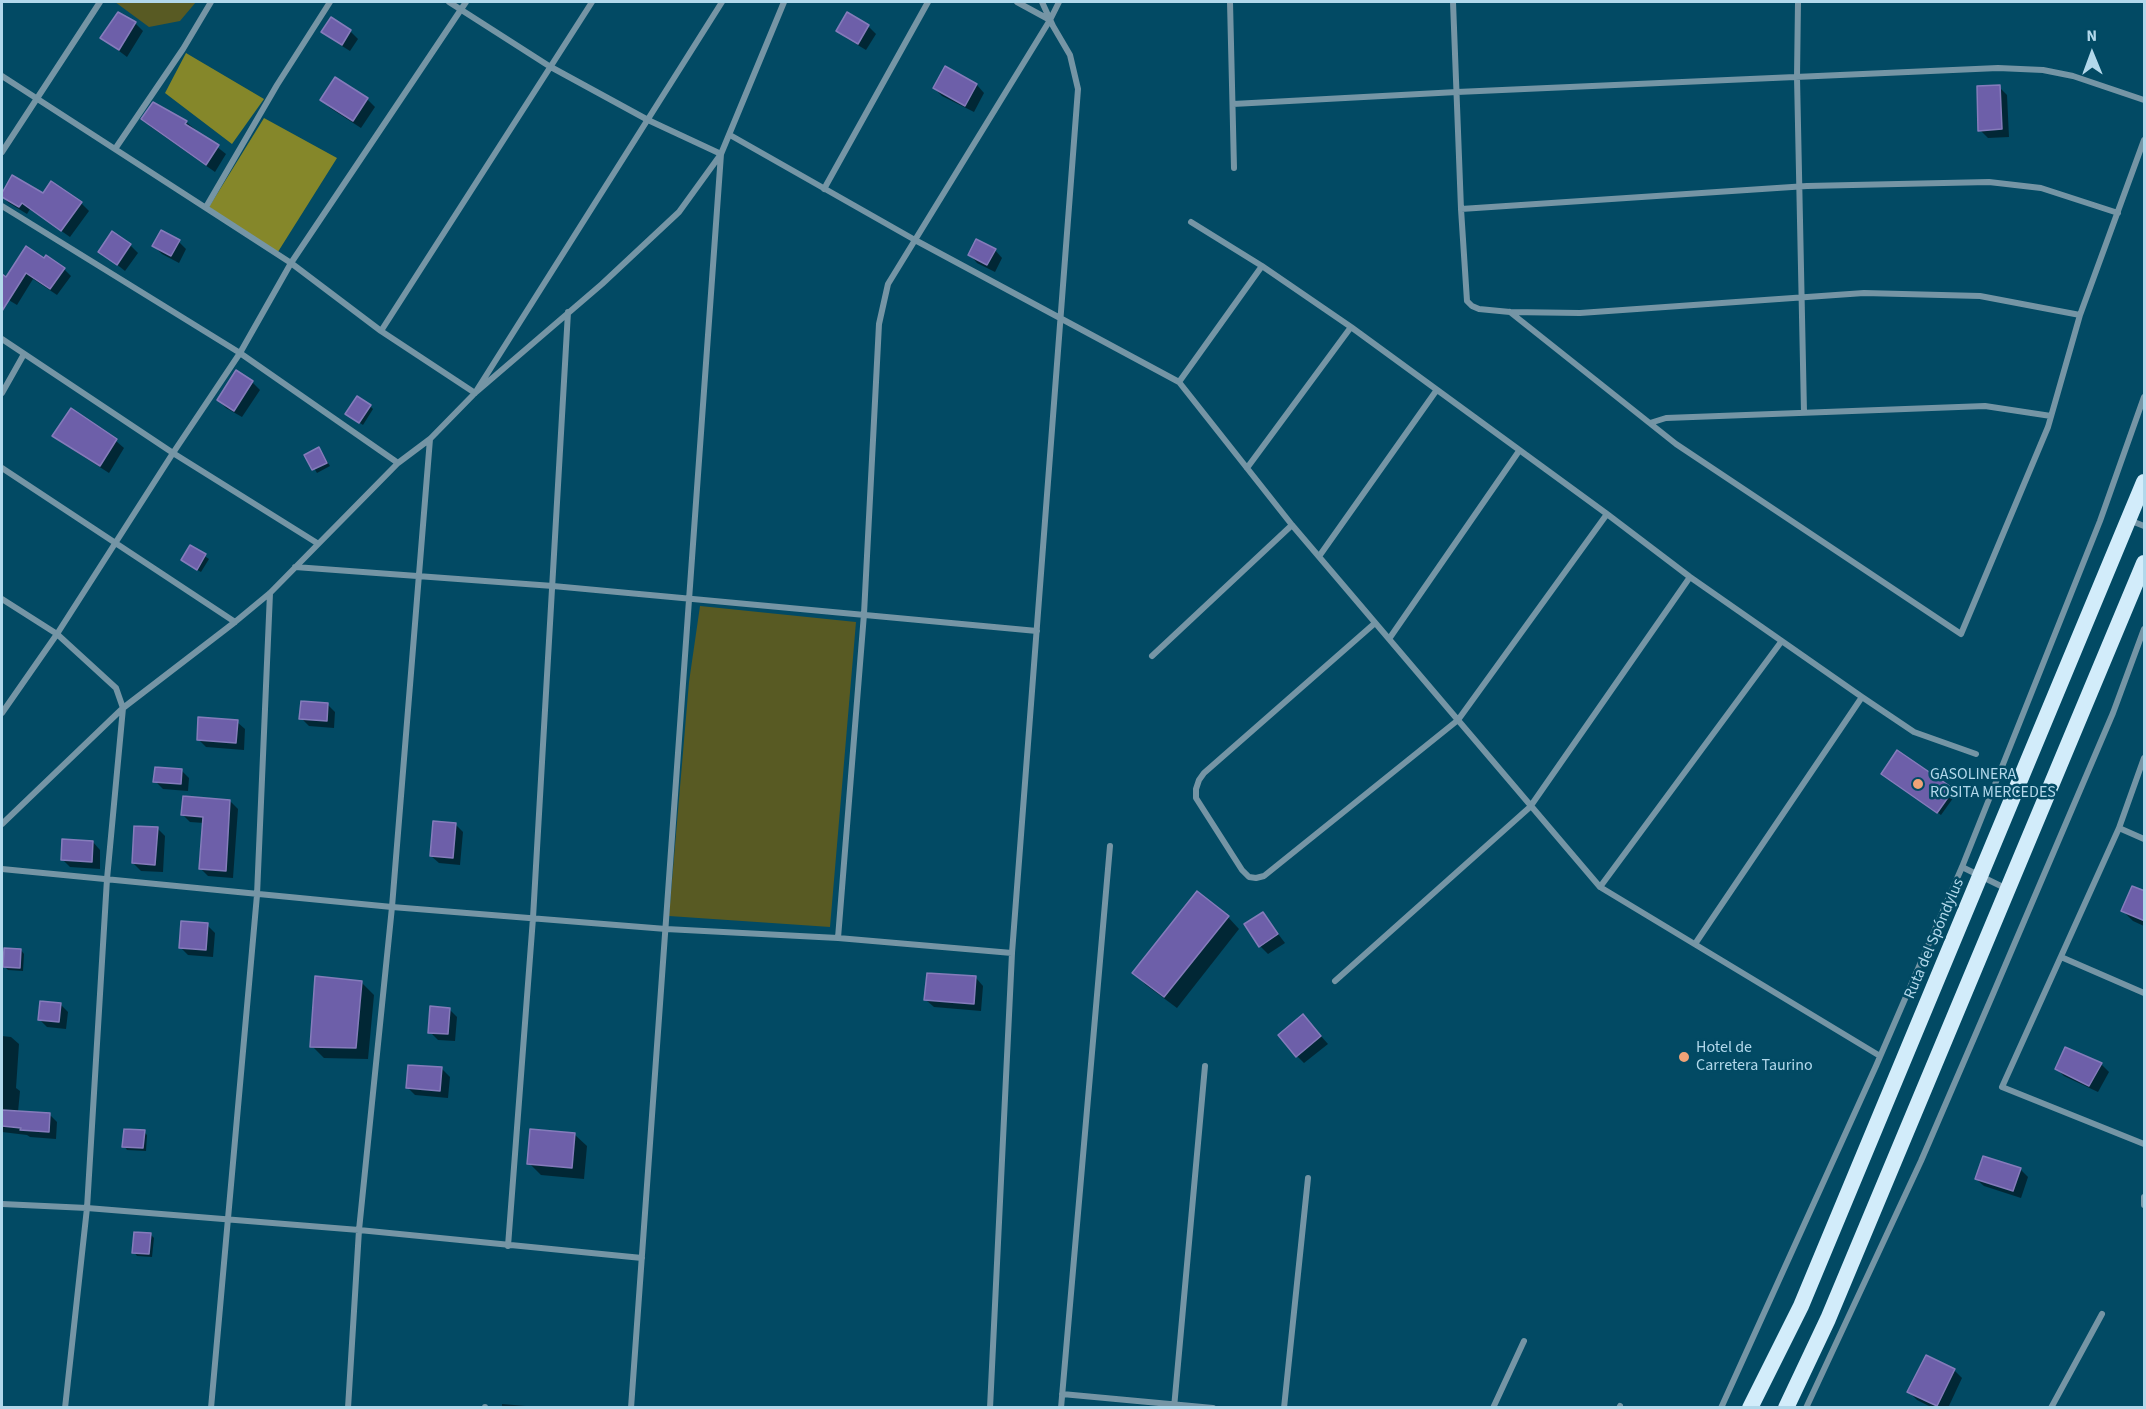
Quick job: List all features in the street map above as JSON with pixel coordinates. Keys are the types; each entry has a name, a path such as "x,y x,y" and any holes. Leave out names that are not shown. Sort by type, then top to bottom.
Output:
{"highway":[{"name":"Ruta del Spóndylus","path":"1750,1407 1801,1306 1981,876 2137,523 2145,482"},
{"path":"1786,1407 1828,1319 2145,563"}],"street":[{"path":"2,152 100,2"},
{"path":"115,149 183,49 211,2"},
{"path":"206,207 277,85 330,2"},
{"path":"449,2 549,66 648,120 721,154"},
{"path":"2,713 57,634 240,353 291,263 466,2"},
{"path":"381,331 592,2"},
{"path":"475,393 722,2"},
{"path":"2,824 123,708 270,593 398,463 430,439 475,393 602,284 679,212 721,154 784,2"},
{"path":"824,189 928,2"},
{"path":"1017,2 1050,20"},
{"path":"990,1407 1012,953 1078,89 1070,55 1042,2"},
{"path":"838,938 864,614 879,324 888,284 1059,2"},
{"path":"1230,2 1234,168"},
{"path":"1453,2 1467,301 1479,309 1580,313 1864,293 1980,296 2080,315"},
{"path":"1798,2 1797,77 1804,412"},
{"path":"1233,104 1998,68 2043,70 2073,76 2145,100"},
{"path":"2,76 291,263 381,331 475,393"},
{"path":"730,135 915,240 1179,382 1292,525 1320,555 1530,807 1600,887 1880,1056"},
{"path":"1510,312 1676,444 1960,634 2051,416 2080,315 2145,140"},
{"path":"631,1407 691,599 721,154"},
{"path":"1461,209 1800,187 1989,182 2041,188 2118,213"},
{"path":"2,206 240,353 398,463"},
{"path":"1191,222 1262,266 1351,327 1690,577 1862,697 1914,732 1976,754"},
{"path":"1179,382 1262,266"},
{"path":"508,1246 533,918 568,312"},
{"path":"1247,468 1351,327"},
{"path":"2,339 173,453 317,543"},
{"path":"2,393 24,354"},
{"path":"1320,555 1436,391"},
{"path":"1721,1407 1880,1056 1962,867 2100,521 2145,397"},
{"path":"1650,423 1666,418 1985,406 2051,416"},
{"path":"348,1407 359,1230 392,907 430,439"},
{"path":"1389,639 1519,451"},
{"path":"2,468 235,622"},
{"path":"1375,623 1213,765 1199,780 1196,798 1242,870 1249,877 1264,876 1458,720 1607,514"},
{"path":"1152,656 1292,525"},
{"path":"295,567 553,586 1037,631"},
{"path":"1335,981 1530,807 1690,577"},
{"path":"212,1407 256,895 270,593"},
{"path":"2,599 57,634 116,688 123,708 107,879 87,1208 65,1407"},
{"path":"1806,1407 1921,1161 2113,713 2145,629"},
{"path":"1600,887 1781,642"},
{"path":"1695,944 1862,697"},
{"path":"2145,758 2119,828 2002,1087 2145,1144"},
{"path":"2119,828 2145,839"},
{"path":"1061,1407 1110,846"},
{"path":"1962,867 2009,889"},
{"path":"2,869 392,907 666,929 838,938 1012,953"},
{"path":"2061,957 2145,993"},
{"path":"1174,1406 1205,1065"},
{"path":"1284,1407 1308,1178"},
{"path":"2145,1197 2145,1205"},
{"path":"2,1204 87,1208 359,1230 642,1258"},
{"path":"2051,1407 2102,1314"},
{"path":"1493,1407 1524,1341"},
{"path":"1062,1394 1174,1406 1214,1407"}],"shaded area":[{"path":"115,2 196,2 180,21 149,27"},
{"path":"186,53 264,99 232,144 165,93"},
{"path":"264,118 337,158 276,255 209,207"},
{"path":"700,606 856,622 830,927 669,916 689,682"}],"building":[{"path":"118,12 136,22 119,50 100,38"},
{"path":"847,12 869,25 858,44 836,31"},
{"path":"331,17 351,30 342,45 321,32"},
{"path":"945,66 977,84 965,106 933,88"},
{"path":"335,77 368,98 353,121 320,100"},
{"path":"2000,85 2002,129 1978,131 1977,86"},
{"path":"153,102 187,121 185,124 219,145 206,165 141,119"},
{"path":"12,175 43,193 51,181 82,202 61,231 22,203 19,207 2,197"},
{"path":"161,230 180,240 171,256 152,246"},
{"path":"112,231 131,244 117,265 98,252"},
{"path":"976,239 996,249 987,265 968,255"},
{"path":"26,246 44,258 46,255 65,268 50,289 26,273 2,311 2,274 6,277"},
{"path":"236,370 253,381 234,411 217,400"},
{"path":"357,396 371,405 359,423 345,414"},
{"path":"71,408 117,439 100,466 52,436"},
{"path":"319,447 327,463 312,470 304,455"},
{"path":"190,545 206,554 197,570 181,560"},
{"path":"301,701 328,703 327,721 299,719"},
{"path":"198,717 238,720 236,743 197,740"},
{"path":"1897,750 1954,789 1937,813 1881,774"},
{"path":"155,767 182,769 181,784 153,782"},
{"path":"183,796 230,800 226,871 199,869 203,817 181,815"},
{"path":"433,821 456,823 453,858 430,856"},
{"path":"134,826 158,827 155,865 132,863"},
{"path":"62,839 93,841 92,862 61,860"},
{"path":"2132,886 2145,891 2145,921 2121,911"},
{"path":"1197,891 1229,916 1164,997 1132,973"},
{"path":"1263,912 1278,934 1259,947 1244,924"},
{"path":"181,921 208,923 206,950 179,948"},
{"path":"4,948 21,949 20,968 3,967"},
{"path":"927,973 976,976 974,1004 924,1000"},
{"path":"315,976 362,981 356,1048 310,1047"},
{"path":"40,1001 61,1003 59,1022 38,1020"},
{"path":"430,1006 450,1008 448,1034 428,1033"},
{"path":"1303,1014 1321,1036 1296,1057 1278,1035"},
{"path":"2065,1047 2102,1063 2089,1086 2055,1069"},
{"path":"408,1065 442,1067 440,1091 406,1088"},
{"path":"2,1110 50,1113 49,1132 2,1126"},
{"path":"124,1129 145,1130 143,1148 122,1147"},
{"path":"530,1129 575,1133 572,1168 527,1164"},
{"path":"1983,1156 2021,1168 2013,1191 1975,1179"},
{"path":"134,1232 151,1233 149,1254 132,1253"},
{"path":"1926,1355 1955,1369 1937,1406 1907,1392"}],"place":[{"name":"GASOLINERA ROSITA MERCEDES","path":"1918,784"},
{"name":"Hotel de Carretera Taurino","path":"1684,1057"}]}
